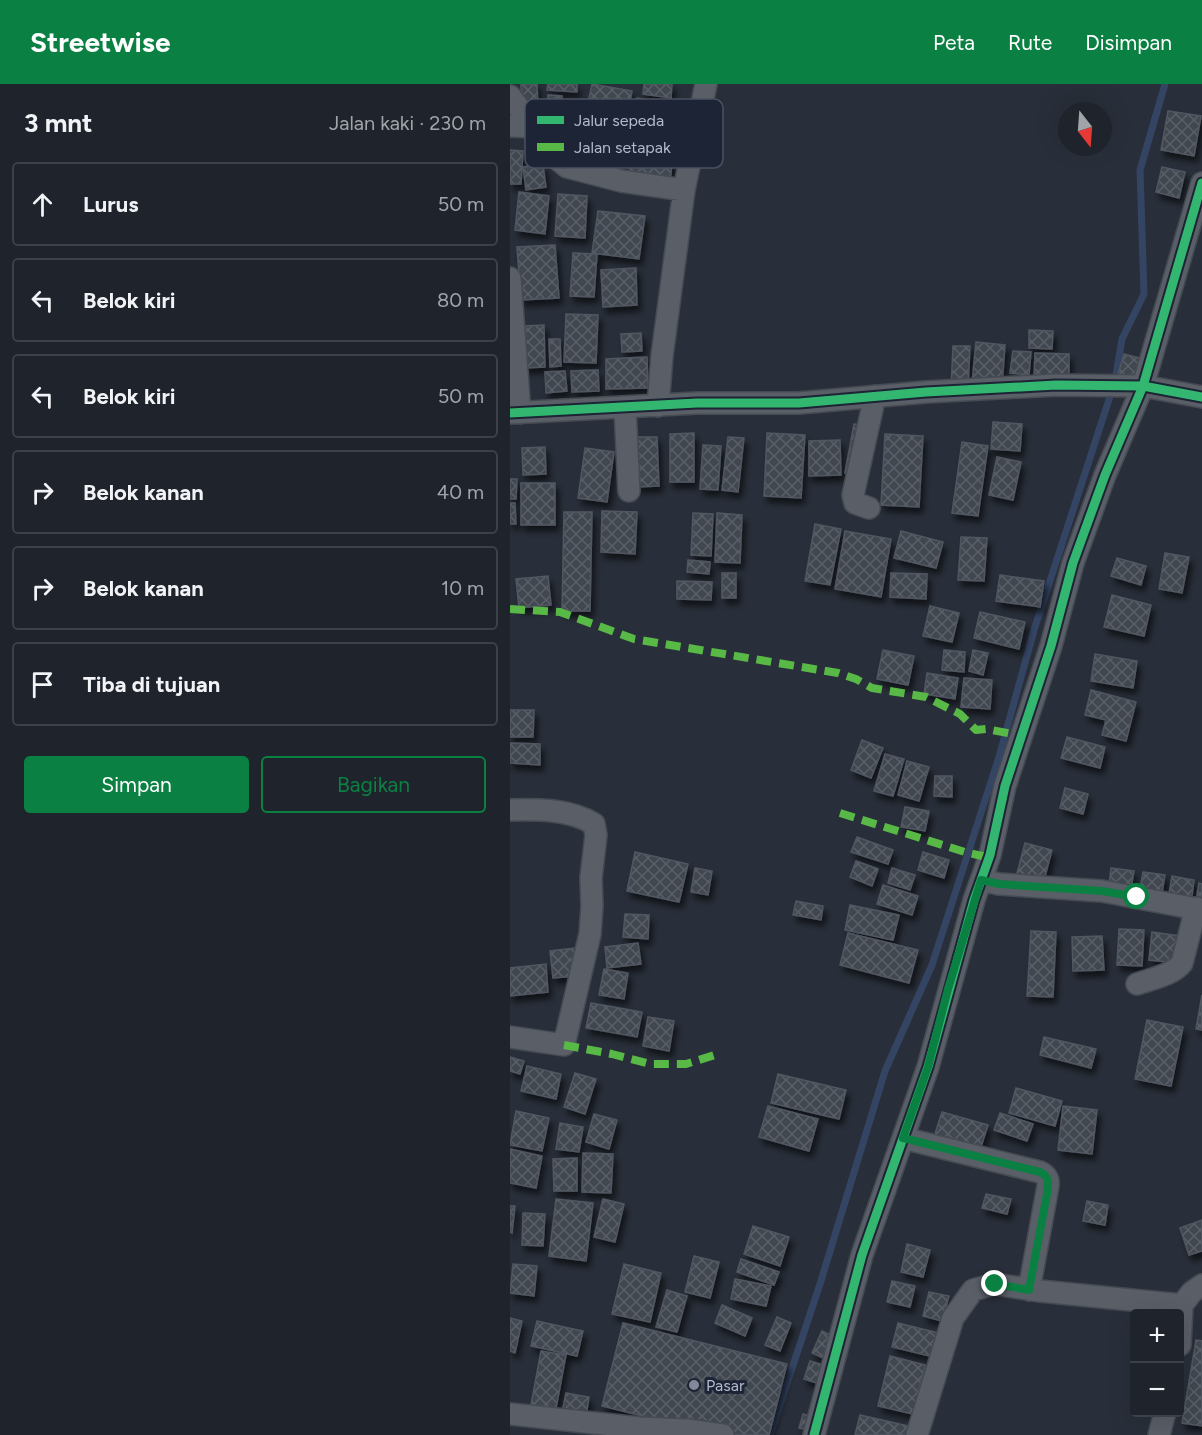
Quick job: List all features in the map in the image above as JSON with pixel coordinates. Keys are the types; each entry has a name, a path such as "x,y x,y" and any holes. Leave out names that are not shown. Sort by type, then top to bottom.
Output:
{"street":[{"path":"510,96 525,115"},
{"path":"510,126 525,127"},
{"path":"571,168 621,181 684,190"},
{"path":"658,406 662,356 688,168"},
{"path":"814,1435 862,1255 928,1067 948,989 990,855 1005,786 1051,646 1073,563 1105,475 1202,183"},
{"path":"510,279 515,413 697,403 799,403 1056,385 1135,386 1202,397"},
{"path":"869,508 855,503 853,495 875,396"},
{"path":"625,408 629,491"},
{"path":"510,810 561,812 583,817 594,824 596,835 592,869 590,934 564,1044 510,1037"},
{"path":"981,880 999,884 1102,891 1199,909 1182,963 1178,968 1137,984"},
{"path":"903,1138 1046,1175 1049,1181 1029,1290"},
{"path":"917,1435 953,1318 973,1290 987,1284 1182,1305"},
{"path":"1182,1309 1182,1305 1192,1292 1202,1285"},
{"path":"510,1414 723,1435"},
{"path":"1159,1435 1164,1417"}],"building":[{"path":"521,84 537,84 538,99 525,99 525,110 522,110"},
{"path":"548,84 577,84 577,92 547,90"},
{"path":"592,84 632,91 630,99 589,99"},
{"path":"644,84 672,84 671,98 643,94"},
{"path":"548,95 562,96 562,99 548,99"},
{"path":"1168,111 1201,116 1194,156 1161,150"},
{"path":"510,150 523,151 521,184 510,184"},
{"path":"523,167 543,168 546,187 526,190"},
{"path":"1162,167 1185,172 1179,198 1156,192"},
{"path":"630,168 671,168 670,184 629,180"},
{"path":"519,192 549,196 545,234 515,230"},
{"path":"558,194 587,196 585,238 555,236"},
{"path":"598,211 645,216 639,259 592,253"},
{"path":"555,245 559,298 521,300 517,247"},
{"path":"573,253 597,254 594,297 570,296"},
{"path":"636,268 637,305 603,307 601,270"},
{"path":"566,314 598,315 596,363 564,362"},
{"path":"544,325 545,367 524,368 523,326"},
{"path":"1029,330 1053,331 1052,349 1029,348"},
{"path":"641,333 642,351 622,352 621,334"},
{"path":"549,339 560,339 561,366 550,367"},
{"path":"976,342 1005,345 1002,386 972,383"},
{"path":"953,346 970,346 968,388 951,388"},
{"path":"1013,351 1031,352 1029,375 1010,373"},
{"path":"1035,353 1069,354 1069,381 1034,380"},
{"path":"1124,354 1144,359 1137,380 1118,375"},
{"path":"647,357 648,388 606,389 606,359"},
{"path":"598,370 599,391 572,392 571,371"},
{"path":"565,371 567,391 546,393 545,372"},
{"path":"993,422 1022,424 1020,451 991,449"},
{"path":"854,424 863,426 854,475 845,473"},
{"path":"694,433 694,482 670,482 670,434"},
{"path":"767,433 805,435 801,498 764,496"},
{"path":"885,434 923,436 919,507 881,505"},
{"path":"634,437 657,437 659,486 636,487"},
{"path":"728,437 744,438 738,492 722,490"},
{"path":"840,440 841,475 809,476 809,441"},
{"path":"962,442 988,446 978,516 952,513"},
{"path":"703,445 721,446 718,490 700,489"},
{"path":"545,447 546,474 523,475 522,448"},
{"path":"585,448 614,452 607,502 578,498"},
{"path":"997,457 1021,462 1013,500 989,495"},
{"path":"510,479 517,479 516,499 510,499"},
{"path":"521,483 555,483 555,525 521,525"},
{"path":"510,503 515,503 516,524 510,524"},
{"path":"602,511 637,512 635,554 601,552"},
{"path":"564,512 592,512 590,611 562,611"},
{"path":"693,513 713,514 711,556 691,555"},
{"path":"717,513 742,515 740,563 715,562"},
{"path":"815,524 841,529 830,585 805,581"},
{"path":"845,531 891,539 881,597 835,589"},
{"path":"901,531 943,542 936,568 894,558"},
{"path":"961,537 987,538 984,581 958,580"},
{"path":"1165,553 1189,557 1182,593 1159,589"},
{"path":"1117,558 1146,566 1141,585 1111,576"},
{"path":"688,560 710,562 709,574 687,572"},
{"path":"722,573 736,573 736,598 722,598"},
{"path":"891,573 927,574 926,599 890,597"},
{"path":"1000,575 1044,581 1040,607 996,601"},
{"path":"548,576 551,605 519,608 516,579"},
{"path":"677,581 712,582 711,600 677,599"},
{"path":"1112,595 1151,605 1144,636 1104,627"},
{"path":"930,606 959,613 952,642 923,636"},
{"path":"980,612 1025,622 1019,649 974,638"},
{"path":"883,650 914,656 908,685 877,679"},
{"path":"944,650 965,652 964,672 942,670"},
{"path":"973,650 988,653 983,675 969,671"},
{"path":"1095,654 1137,661 1133,688 1091,681"},
{"path":"927,673 958,678 955,699 924,694"},
{"path":"964,678 992,680 990,709 961,707"},
{"path":"1091,690 1136,702 1126,741 1102,735 1106,720 1085,715"},
{"path":"510,710 534,710 533,737 510,737"},
{"path":"1067,737 1105,747 1100,768 1061,758"},
{"path":"862,740 883,748 871,778 851,770"},
{"path":"510,743 540,744 540,765 510,763"},
{"path":"885,754 904,759 893,796 874,791"},
{"path":"907,761 929,767 919,801 898,795"},
{"path":"935,776 952,776 952,797 934,796"},
{"path":"1065,788 1088,794 1083,814 1060,808"},
{"path":"905,807 929,811 925,831 901,827"},
{"path":"857,837 893,850 888,864 851,852"},
{"path":"1025,843 1052,850 1043,884 1016,877"},
{"path":"635,852 688,864 679,902 627,891"},
{"path":"923,852 949,860 944,878 918,870"},
{"path":"856,861 878,869 872,886 850,877"},
{"path":"695,868 712,871 708,895 691,892"},
{"path":"892,868 915,875 910,890 888,883"},
{"path":"1111,868 1134,871 1130,895 1108,892"},
{"path":"1143,872 1165,875 1161,899 1139,895"},
{"path":"1172,876 1194,880 1191,904 1168,900"},
{"path":"1199,883 1202,884 1202,908 1195,907"},
{"path":"883,885 918,896 912,915 877,904"},
{"path":"796,901 823,906 821,920 793,915"},
{"path":"850,905 899,915 893,940 845,930"},
{"path":"625,914 649,915 648,939 623,937"},
{"path":"1119,929 1144,930 1142,966 1117,965"},
{"path":"1031,931 1056,932 1053,997 1027,996"},
{"path":"1152,932 1180,936 1177,963 1149,960"},
{"path":"848,933 918,950 909,983 840,965"},
{"path":"1102,936 1104,970 1073,971 1072,937"},
{"path":"638,943 641,964 607,968 605,947"},
{"path":"575,948 577,976 553,978 550,951"},
{"path":"546,964 548,992 510,996 510,968"},
{"path":"604,969 628,973 624,999 599,995"},
{"path":"1202,995 1202,1030 1196,1029"},
{"path":"591,1003 642,1012 637,1037 586,1028"},
{"path":"648,1017 674,1021 669,1051 643,1046"},
{"path":"1147,1020 1183,1027 1171,1086 1135,1079"},
{"path":"1044,1037 1096,1049 1091,1068 1040,1055"},
{"path":"510,1057 524,1061 520,1074 510,1071"},
{"path":"527,1066 561,1074 556,1099 521,1091"},
{"path":"575,1073 596,1079 585,1114 564,1107"},
{"path":"778,1074 846,1090 839,1119 771,1103"},
{"path":"1016,1088 1062,1101 1055,1126 1009,1113"},
{"path":"768,1106 818,1119 809,1151 759,1137"},
{"path":"1063,1106 1097,1110 1092,1154 1058,1150"},
{"path":"516,1111 549,1118 542,1151 510,1145"},
{"path":"942,1112 988,1125 980,1150 934,1137"},
{"path":"1000,1113 1033,1124 1027,1141 994,1130"},
{"path":"594,1114 617,1120 609,1149 586,1142"},
{"path":"560,1123 583,1127 579,1152 556,1149"},
{"path":"510,1149 542,1156 536,1188 510,1183"},
{"path":"583,1153 613,1154 611,1193 582,1192"},
{"path":"577,1158 577,1191 554,1191 553,1159"},
{"path":"986,1194 1011,1199 1007,1214 982,1208"},
{"path":"556,1199 593,1203 586,1261 549,1256"},
{"path":"603,1199 624,1204 615,1242 594,1237"},
{"path":"1087,1201 1108,1205 1105,1225 1083,1221"},
{"path":"510,1206 515,1206 512,1233 510,1232"},
{"path":"523,1213 545,1214 543,1246 522,1245"},
{"path":"1202,1220 1202,1251 1189,1255 1180,1228"},
{"path":"753,1226 789,1237 780,1266 744,1254"},
{"path":"907,1244 930,1250 923,1277 901,1272"},
{"path":"694,1256 719,1262 710,1298 685,1292"},
{"path":"741,1259 779,1272 774,1285 737,1272"},
{"path":"513,1264 537,1266 534,1296 510,1293"},
{"path":"624,1264 661,1273 650,1322 612,1314"},
{"path":"735,1279 771,1286 766,1306 731,1299"},
{"path":"892,1281 915,1286 910,1307 887,1302"},
{"path":"667,1290 687,1296 677,1332 656,1327"},
{"path":"929,1292 949,1296 942,1321 923,1316"},
{"path":"722,1305 752,1318 745,1336 715,1323"},
{"path":"777,1317 791,1323 780,1351 765,1345"},
{"path":"510,1318 522,1321 515,1353 510,1351"},
{"path":"537,1321 583,1331 577,1356 531,1346"},
{"name":"Pasar","path":"623,1323 787,1364 769,1435 719,1435 602,1406"},
{"path":"898,1323 939,1333 934,1357 892,1347"},
{"path":"822,1331 836,1338 825,1359 812,1353"},
{"path":"1196,1340 1202,1341 1202,1426 1182,1423"},
{"path":"541,1351 566,1355 555,1414 530,1410"},
{"path":"890,1356 925,1365 913,1414 878,1406"},
{"path":"810,1361 823,1365 817,1383 804,1379"},
{"path":"566,1393 589,1397 586,1417 562,1413"},
{"path":"803,1414 812,1417 809,1430 799,1428"},
{"path":"860,1415 913,1427 911,1435 855,1435"}],"waterway":[{"path":"770,1435 820,1284 885,1071 932,965 999,757 1034,630 1115,381 1122,339 1144,294 1140,170 1165,84"}],"marked path":[{"path":"510,609 560,612 634,639 838,673 872,688 926,697 960,714 976,730 986,729 1023,736"},
{"path":"840,813 965,852 982,856 990,855"},
{"path":"564,1045 650,1064 686,1064 718,1054"}],"cycle path":[{"path":"814,1435 862,1255 928,1067 974,900 990,855 1005,786 1051,646 1073,563 1105,475 1143,386 1202,183"},
{"path":"510,413 697,403 799,403 926,392 1056,385 1143,386 1202,397"}],"place":[{"name":"Pasar","path":"694,1385"}],"route":[{"path":"995,1284 1029,1290 1049,1181 1046,1175 903,1138 928,1067 948,989 981,880 999,884 1102,891 1137,897"}]}
